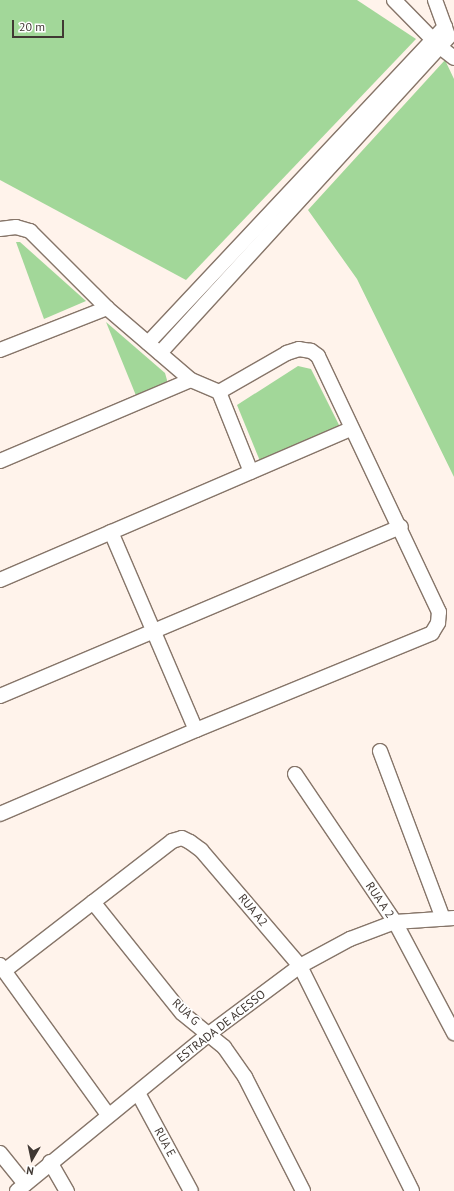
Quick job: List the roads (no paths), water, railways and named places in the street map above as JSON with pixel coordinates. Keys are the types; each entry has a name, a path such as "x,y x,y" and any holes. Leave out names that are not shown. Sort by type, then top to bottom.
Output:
{"street":[{"path":"394,0 444,39"},
{"path":"435,0 444,39 454,58"},
{"path":"148,343 444,39"},
{"path":"160,353 444,39"},
{"path":"0,229 16,227 30,231 107,308 191,380 219,392 251,472"},
{"path":"0,350 107,308"},
{"path":"0,814 196,730 432,633 438,623 439,612 401,527 351,429 318,356 311,351 299,349 287,353 219,392"},
{"path":"0,461 191,380"},
{"path":"0,580 351,429"},
{"path":"0,696 401,527"},
{"path":"111,532 196,730"},
{"path":"380,751 449,918"},
{"name":"RUA A 2","path":"295,774 394,922 454,1032"},
{"name":"RUA A2","path":"2,968 93,902 172,841 182,838 201,850 300,966 412,1191"},
{"name":"RUA G","path":"93,902 182,1012 210,1033 224,1047 245,1077 303,1191"},
{"name":"ESTRADA DE ACESSO","path":"21,1188 50,1162 210,1033 300,966 350,939 394,922 449,918"},
{"path":"2,968 108,1115"},
{"name":"RUA E","path":"138,1092 191,1191"},
{"path":"0,1153 21,1188"},
{"path":"50,1162 67,1191"}]}
